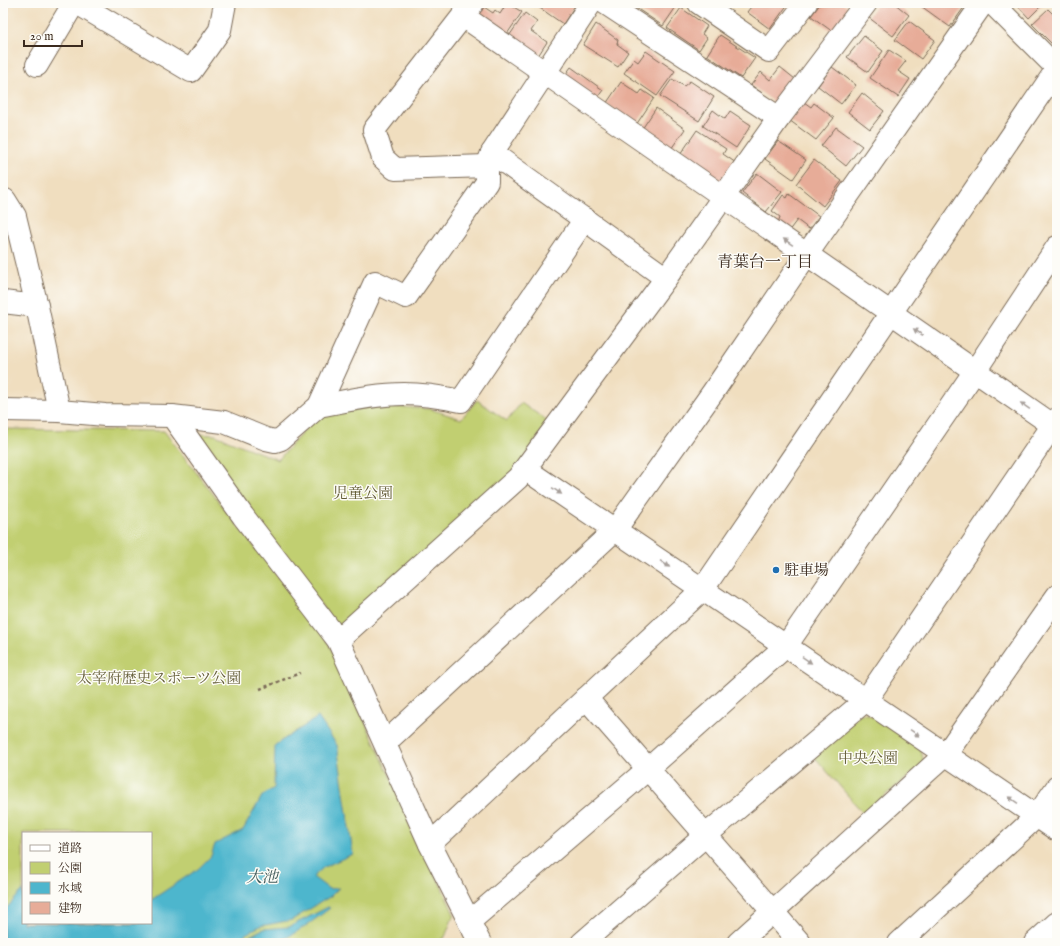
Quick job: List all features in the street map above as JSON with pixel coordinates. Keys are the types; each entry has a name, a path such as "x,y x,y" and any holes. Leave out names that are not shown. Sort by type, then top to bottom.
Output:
{"street":[{"path":"37,65 75,3 191,71 220,30 225,3"},
{"path":"3,410 59,411 105,415 172,416 224,422 266,439 275,441 281,439 319,406 375,282 406,297 487,182 490,160 544,72 591,3"},
{"path":"605,3 779,118"},
{"path":"699,3 769,52 806,3"},
{"path":"338,640 518,478 666,278 779,118 866,3"},
{"path":"385,743 615,530 713,392 807,254 983,3"},
{"path":"430,844 703,589 1057,69 992,3"},
{"path":"582,943 706,835 866,700 1056,424 890,313 544,72 468,10 374,130 383,158 395,169 490,160 585,219 666,278"},
{"path":"3,200 6,200 14,216 59,411"},
{"path":"319,406 372,396 402,394 431,395 461,401 585,219"},
{"path":"469,922 648,769 786,646 975,371 1057,247"},
{"path":"3,302 36,306"},
{"path":"172,416 243,516 338,640 430,844 480,943"},
{"path":"525,469 1057,830"},
{"path":"738,943 946,754 1057,596"},
{"path":"586,698 800,943"},
{"path":"899,943 1037,816 1057,787"},
{"path":"1035,943 1057,922"}],"path":[{"path":"260,689 300,674"}],"green space":[{"name":"児童公園","path":"477,400 507,421 521,403 548,421 516,472 339,629 194,434 215,435 278,460 320,413 372,405 430,409 461,419"},
{"name":"太宰府歴史スポーツ公園","path":"3,429 164,431 327,640 454,914 445,937 436,943 3,943"},
{"name":"中央公園","path":"860,714 868,714 920,745 924,764 863,813 812,754"}],"water":[{"name":"大池","path":"318,717 337,745 353,854 324,867 313,877 329,889 339,888 331,896 292,920 260,926 244,935 235,943 3,943 3,912 22,891 22,924 152,924 152,899 198,869 211,856 215,844 243,830 262,796 274,788 275,745"},
{"name":"大池","path":"328,907 330,908 311,922 282,940 259,944 241,943 249,936 263,929 289,927"}],"building":[{"path":"507,3 522,12 505,37 474,16 481,5 493,13 495,10 500,14"},
{"path":"540,3 576,4 563,24 537,6"},
{"path":"634,3 670,3 676,7 663,26 633,6"},
{"path":"754,3 788,4 770,29 747,12"},
{"path":"821,3 842,3 850,9 833,32 811,16"},
{"path":"879,3 894,3 909,15 893,36 868,17"},
{"path":"923,3 967,3 950,27 921,6"},
{"path":"1015,3 1044,3 1029,18"},
{"path":"681,8 707,26 702,34 707,38 699,50 667,28"},
{"path":"1048,9 1057,18 1056,48 1032,24"},
{"path":"525,13 537,22 531,31 547,42 536,59 507,39"},
{"path":"909,21 935,40 921,59 895,40"},
{"path":"596,24 618,40 617,44 628,52 618,67 583,45"},
{"path":"720,35 755,58 741,78 707,55"},
{"path":"864,36 883,51 868,72 847,57"},
{"path":"889,50 906,61 898,71 910,79 898,97 870,78"},
{"path":"646,51 675,71 657,96 624,73 634,59 638,62"},
{"path":"571,67 603,90 595,101 563,78"},
{"path":"780,67 795,79 777,104 751,85 761,72 770,80"},
{"path":"832,67 856,85 841,104 818,86"},
{"path":"672,79 684,86 690,81 714,97 699,121 660,96"},
{"path":"621,82 639,94 642,90 654,98 636,125 606,104"},
{"path":"862,93 884,111 870,129 848,112"},
{"path":"804,102 811,107 814,103 834,118 816,140 789,120"},
{"path":"656,108 685,129 671,149 642,129"},
{"path":"713,110 725,119 730,111 751,125 736,148 703,126"},
{"path":"836,127 862,146 846,166 821,146"},
{"path":"697,130 726,149 723,154 736,163 722,184 680,155"},
{"path":"778,141 806,160 793,179 765,159"},
{"path":"814,160 842,181 823,206 796,184"},
{"path":"757,173 782,192 766,212 742,193"},
{"path":"789,194 819,216 809,229 797,220 788,232 778,223 780,217 772,211 783,195 787,198"}],"place":[{"name":"駐車場","path":"776,570"}],"district":[{"name":"青葉台一丁目","path":"765,261"}]}
